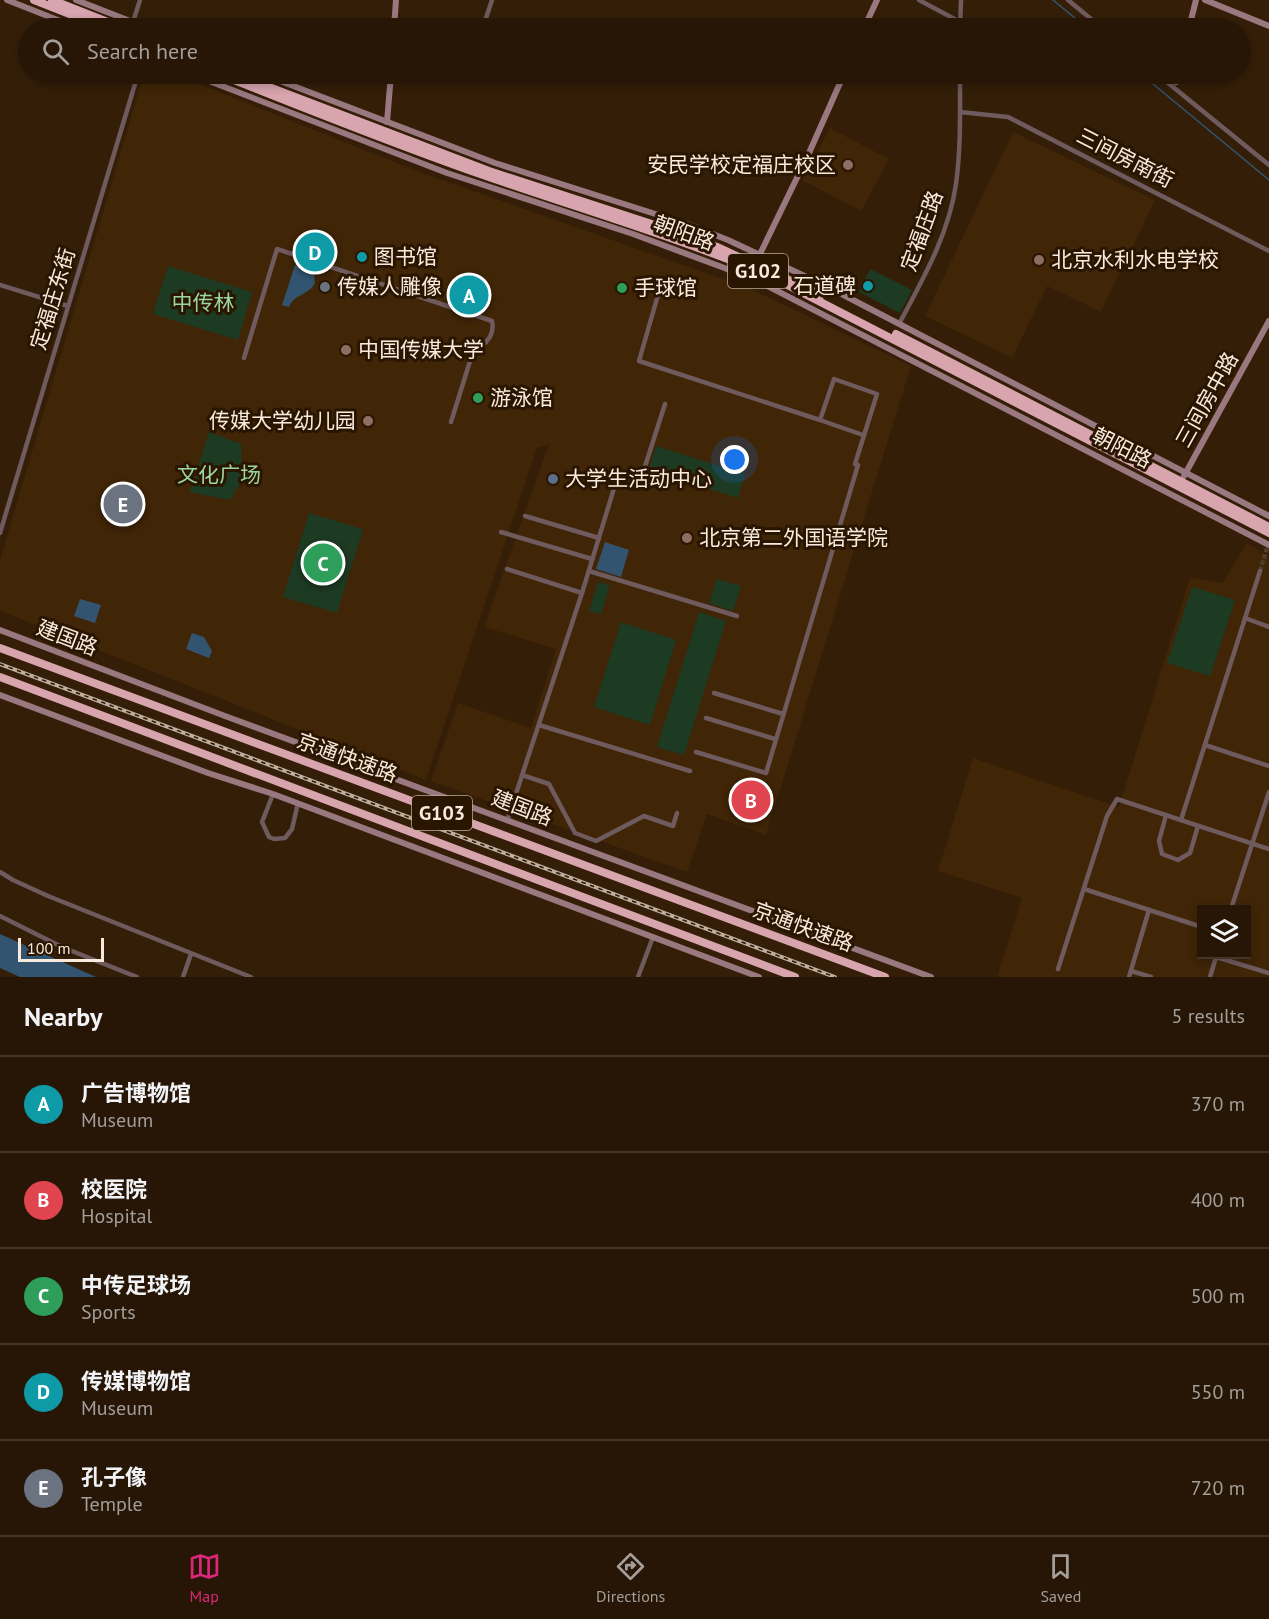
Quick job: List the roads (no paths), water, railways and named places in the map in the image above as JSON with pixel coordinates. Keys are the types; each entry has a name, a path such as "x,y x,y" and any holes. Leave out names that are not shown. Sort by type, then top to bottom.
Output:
{"highway":[{"path":"34,0 80,18"},
{"path":"52,0 98,18"},
{"name":"朝阳路","path":"245,84 487,176 715,253 813,297 952,370 1269,526"},
{"name":"朝阳路","path":"261,84 489,171 717,247 789,279 952,370"},
{"name":"朝阳路","path":"1180,484 1269,533"},
{"name":"京通快速路","path":"0,648 885,977"},
{"name":"G103","path":"0,677 795,977"}],"street":[{"path":"7,0 53,18"},
{"path":"76,0 116,18"},
{"path":"136,18 140,0"},
{"path":"395,18 396,0"},
{"path":"486,18 492,0"},
{"path":"869,18 877,0"},
{"path":"919,0 953,18"},
{"path":"960,18 961,0"},
{"path":"1068,0 1090,18"},
{"path":"1192,18 1196,0"},
{"path":"1205,0 1249,18"},
{"path":"1251,19 1269,26"},
{"name":"定福庄东街","path":"0,533 135,84"},
{"name":"朝阳路","path":"217,84 447,173 725,267 952,370"},
{"name":"朝阳路","path":"288,84 495,163 690,225 760,254 959,354 1180,484 1269,545"},
{"path":"387,122 390,84"},
{"path":"760,254 840,84"},
{"name":"定福庄路","path":"899,324 932,261 946,223 956,184 960,84"},
{"path":"1169,84 1269,165"},
{"name":"三间房南街","path":"960,112 1008,117 1269,251"},
{"path":"244,358 277,249 492,321 493,326 488,342 471,358 451,422"},
{"path":"0,285 68,306"},
{"path":"658,295 639,361 863,435"},
{"name":"三间房中路","path":"1180,484 1269,321"},
{"path":"952,370 959,354"},
{"path":"696,752 766,773 858,465 855,464 863,435 877,394 834,379 820,420"},
{"path":"507,821 619,472 641,479 665,404"},
{"name":"朝阳路","path":"1180,484 1269,516"},
{"path":"525,516 599,538"},
{"path":"501,532 592,559"},
{"path":"507,569 582,593"},
{"path":"589,571 737,616"},
{"path":"1181,820 1260,571"},
{"path":"1245,618 1269,627"},
{"name":"建国路","path":"0,630 507,821 931,977"},
{"path":"714,693 783,714"},
{"path":"0,695 208,773 298,803 759,977"},
{"path":"706,718 776,739"},
{"path":"539,725 690,771"},
{"path":"1205,745 1269,766"},
{"path":"522,775 549,784 575,833 596,841 644,816 673,826 677,813"},
{"path":"1232,905 1269,792"},
{"path":"273,794 262,822 264,831 274,839 285,838 292,829 298,803"},
{"path":"1058,969 1107,816 1117,799 1269,849"},
{"path":"1166,815 1159,841 1162,854 1178,860 1190,853 1198,826"},
{"path":"0,872 48,896 240,975 251,977"},
{"path":"1084,889 1197,925"},
{"path":"1129,977 1149,910"},
{"path":"0,916 62,947 137,977"},
{"path":"638,977 653,937"},
{"path":"183,977 191,954"},
{"path":"1210,977 1216,959"},
{"path":"1226,959 1269,973"},
{"path":"1131,970 1151,977"}],"water":[{"path":"295,265 308,269 314,274 315,283 309,290 294,299 289,307 282,305"},
{"path":"605,542 629,550 621,577 596,569"},
{"path":"80,599 101,605 95,623 74,616"},
{"path":"192,633 204,637 212,651 209,658 186,649"},
{"path":"0,934 96,977 20,977 0,968"}],"waterway":[{"path":"1053,0 1075,18"},
{"path":"1153,84 1269,180"}],"tunnel":[{"path":"1260,571 1268,545"}],"railway":[{"path":"0,664 835,977"}],"place":[{"name":"安民学校定福庄校区","path":"848,165"},
{"name":"传媒博物馆","path":"315,252"},
{"name":"图书馆","path":"362,257"},
{"name":"北京水利水电学校","path":"1039,260"},
{"name":"石道碑","path":"868,286"},
{"name":"传媒人雕像","path":"325,287"},
{"name":"手球馆","path":"622,288"},
{"name":"广告博物馆","path":"469,295"},
{"name":"中国传媒大学","path":"346,350"},
{"name":"游泳馆","path":"478,398"},
{"name":"传媒大学幼儿园","path":"368,421"},
{"name":"大学生活动中心","path":"553,479"},
{"name":"孔子像","path":"123,504"},
{"name":"北京第二外国语学院","path":"687,538"},
{"name":"中传足球场","path":"323,563"},
{"name":"校医院","path":"751,800"}],"park label":[{"name":"中传林","path":"203,303"},
{"name":"文化广场","path":"219,475"}]}
